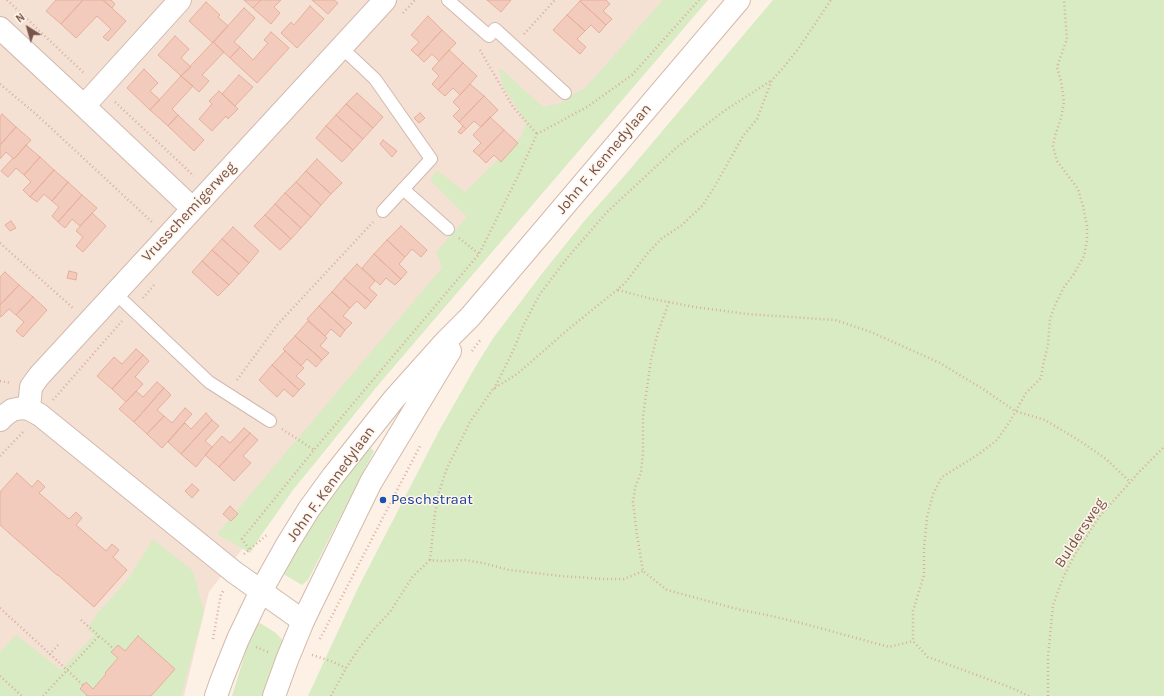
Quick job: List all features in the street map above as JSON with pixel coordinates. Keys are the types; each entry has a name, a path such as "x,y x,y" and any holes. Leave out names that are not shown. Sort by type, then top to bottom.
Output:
{"street":[{"path":"84,106 180,0"},
{"name":"Vrusschemigerweg","path":"34,412 31,387 39,376 385,0"},
{"name":"John F. Kennedylaan","path":"216,696 238,639 261,591 288,543 333,476 394,399 445,342 470,317 739,0"},
{"path":"0,28 192,208"},
{"name":"John F. Kennedylaan","path":"274,696 303,621 371,482 470,317"},
{"path":"0,420 12,410 22,408 34,412 234,572 303,621"}],"lane":[{"path":"448,0 489,36 495,29 565,93"},
{"path":"342,48 375,79 431,159 383,211"},
{"path":"403,189 448,229"},
{"path":"115,293 209,382 270,421"}],"path":[{"path":"399,17 415,0"},
{"path":"513,46 555,0"},
{"path":"249,549 242,539 314,450 479,254 537,134 587,107 632,75 699,0"},
{"path":"331,696 346,668 360,647 390,612 412,576 430,560 435,513 447,468 470,422 493,389 540,294 607,212 676,148 724,111 772,80 798,49 831,0"},
{"path":"1028,696 1012,688 928,657 913,641 913,611 924,575 924,548 927,517 933,494 942,477 997,440 1026,393 1041,378 1048,345 1050,319 1064,287 1074,274 1084,256 1087,240 1087,226 1083,206 1078,189 1057,161 1053,146 1064,102 1057,67 1067,39 1064,0"},
{"path":"477,46 514,107 537,134"},
{"path":"493,389 517,374 625,283 647,254 661,239 682,225 703,205 744,136 757,119 772,80"},
{"path":"0,84 37,115 167,236"},
{"path":"228,394 278,324 383,211"},
{"path":"448,229 479,254"},
{"path":"0,243 88,322"},
{"path":"0,456 34,412 157,282"},
{"path":"617,290 669,302 748,314 835,320 871,332 940,363 1015,411 1045,420 1106,459 1130,482"},
{"path":"669,302 658,332 651,360 643,416 643,452 641,472 635,488 633,502 643,571 667,590 741,610 805,624 889,647 913,641"},
{"path":"471,352 484,334"},
{"path":"270,421 314,450"},
{"path":"319,641 423,440"},
{"name":"Buldersweg","path":"1048,696 1048,657 1053,605 1063,578 1074,556 1099,517 1164,447"},
{"path":"430,560 465,560 508,570 604,579 624,579 643,571"},
{"path":"0,608 83,685"},
{"path":"81,620 114,649"},
{"path":"215,630 307,668 312,655 346,668"},
{"path":"43,696 99,636"},
{"path":"50,654 58,645"},
{"path":"0,676 22,696"}],"shaded area":[{"path":"0,0 687,0 545,158 209,592 184,696 0,696"}],"green space":[{"path":"663,0 708,0 379,384 293,490 250,553 217,534 442,268 436,252 467,217 431,181 433,175 438,171 465,192 522,136 526,122 503,87 499,70 500,68 543,107 562,103 572,95 585,88"},
{"path":"773,0 1164,0 1164,696 308,696 358,588 439,431 494,337 586,219"},
{"path":"371,448 374,451 308,580 302,585 282,572 306,530 366,452"},
{"path":"153,539 193,571 204,612 181,696 0,696 0,652 16,635 61,670 94,635 87,629 97,614 129,578"},
{"path":"260,623 276,633 286,644 274,664 262,696 232,696 253,628"}],"building":[{"path":"56,0 83,0 61,24 46,11"},
{"path":"83,0 103,0 126,21 108,41 103,37 111,29 97,16 76,38 61,24"},
{"path":"103,0 111,0 115,4 112,8"},
{"path":"244,0 261,0 253,8"},
{"path":"261,0 281,0 274,7 280,13 271,24 253,8"},
{"path":"312,0 334,0 338,3 328,14"},
{"path":"487,0 511,0 501,12"},
{"path":"606,0 610,4 603,11 612,19 606,25 580,1"},
{"path":"580,1 606,25 599,33 591,25 585,31 567,15"},
{"path":"206,2 220,15 218,17 228,26 213,43 189,21"},
{"path":"310,6 324,19 297,48 281,33 291,22 294,25"},
{"path":"244,8 255,18 234,42 240,47 230,58 213,42"},
{"path":"567,15 585,31 577,39 586,47 580,54 553,30"},
{"path":"428,16 442,30 418,56 411,50 419,42 411,35"},
{"path":"442,30 456,43 439,61 432,54 424,62 418,56"},
{"path":"271,32 289,48 257,83 230,58 240,47 253,60 268,43 264,40"},
{"path":"175,36 189,49 181,58 191,67 181,76 158,55"},
{"path":"213,42 224,52 202,75 209,81 199,92 181,76"},
{"path":"449,50 463,63 438,90 432,84 439,76 432,69"},
{"path":"463,63 477,76 460,95 453,88 445,96 438,90"},
{"path":"144,69 158,83 150,91 160,100 150,110 127,88"},
{"path":"239,75 253,87 235,106 222,94"},
{"path":"181,76 193,86 172,109 178,115 168,126 150,110"},
{"path":"470,84 484,96 459,122 453,116 460,109 453,102"},
{"path":"219,91 238,109 228,119 226,116 212,131 199,119 212,104 209,101"},
{"path":"357,93 383,117 373,128 346,104"},
{"path":"484,96 498,110 481,127 474,121 466,129 459,122"},
{"path":"346,104 373,128 363,139 336,115"},
{"path":"420,113 425,118 419,123 414,118"},
{"path":"2,114 16,127 0,145 0,117"},
{"path":"178,115 204,140 194,151 168,126"},
{"path":"336,115 363,139 353,150 326,126"},
{"path":"490,117 504,130 479,156 473,151 481,143 473,135"},
{"path":"326,126 353,150 342,162 316,138"},
{"path":"463,126 466,129 461,134 458,132"},
{"path":"16,127 31,140 14,159 6,152 0,159 0,145"},
{"path":"504,130 518,143 501,162 494,155 486,163 479,156"},
{"path":"383,140 397,151 392,157 380,144"},
{"path":"26,145 40,157 24,175 16,168 8,177 1,171"},
{"path":"40,157 54,170 30,197 23,190 31,182 24,175"},
{"path":"317,159 342,183 331,194 306,171"},
{"path":"54,170 68,182 52,201 44,194 37,202 30,197"},
{"path":"306,171 331,194 321,205 296,182"},
{"path":"68,182 82,195 58,222 52,216 59,207 52,201"},
{"path":"296,182 321,205 311,217 285,193"},
{"path":"285,193 311,217 301,228 275,204"},
{"path":"82,195 97,208 80,226 72,219 65,228 58,222"},
{"path":"275,204 301,228 291,239 265,215"},
{"path":"92,213 106,226 83,252 76,246 83,237 76,231"},
{"path":"265,215 291,239 280,250 254,226"},
{"path":"11,221 16,228 10,231 5,225"},
{"path":"401,226 427,250 421,257 412,249 405,257 387,240"},
{"path":"233,227 259,251 249,263 222,239"},
{"path":"222,239 249,263 239,274 212,250"},
{"path":"387,240 405,257 399,264 407,272 401,279 374,254"},
{"path":"212,250 239,274 229,285 202,261"},
{"path":"374,254 401,279 395,285 386,278 380,285 362,268"},
{"path":"202,261 229,285 218,296 192,272"},
{"path":"357,264 375,281 369,288 377,295 371,302 344,278"},
{"path":"69,271 77,273 76,280 67,278"},
{"path":"5,272 19,285 0,305 0,277"},
{"path":"344,278 371,302 365,309 357,301 350,308 332,292"},
{"path":"19,285 33,297 16,315 9,309 1,317 0,305"},
{"path":"332,292 350,308 343,316 352,323 345,330 319,306"},
{"path":"33,297 47,310 23,337 16,331 24,322 16,315"},
{"path":"319,306 345,330 340,337 331,329 325,336 307,319"},
{"path":"308,321 327,338 320,346 329,353 322,360 295,336"},
{"path":"295,336 322,360 316,367 307,359 301,366 283,349"},
{"path":"136,349 143,355 112,389 97,376 114,357 122,364"},
{"path":"285,351 304,368 296,376 305,384 299,390 272,365"},
{"path":"143,355 149,361 135,377 143,384 126,402 112,389"},
{"path":"272,365 299,390 293,397 284,389 277,397 259,380"},
{"path":"157,382 164,388 134,422 119,409 136,391 143,397"},
{"path":"164,388 171,395 157,410 164,416 147,434 134,422"},
{"path":"185,408 192,414 162,448 147,434 164,416 172,423"},
{"path":"206,413 212,420 181,454 168,442 185,423 191,429"},
{"path":"212,420 219,426 205,441 212,447 196,467 181,454"},
{"path":"244,428 250,433 219,467 205,455 222,436 230,443"},
{"path":"250,433 258,440 243,456 251,463 234,481 219,467"},
{"path":"17,473 32,487 38,480 45,487 39,493 69,519 76,512 82,518 76,525 106,551 112,544 119,550 113,557 127,570 94,607 0,525 0,492"},
{"path":"192,484 199,490 192,498 185,491"},
{"path":"230,506 238,514 231,521 223,514"},
{"path":"138,636 175,669 151,696 86,696 87,695 80,689 86,682 93,689 118,658 111,652 118,645 125,651"}],"place":[{"name":"Peschstraat","path":"383,500"}]}
